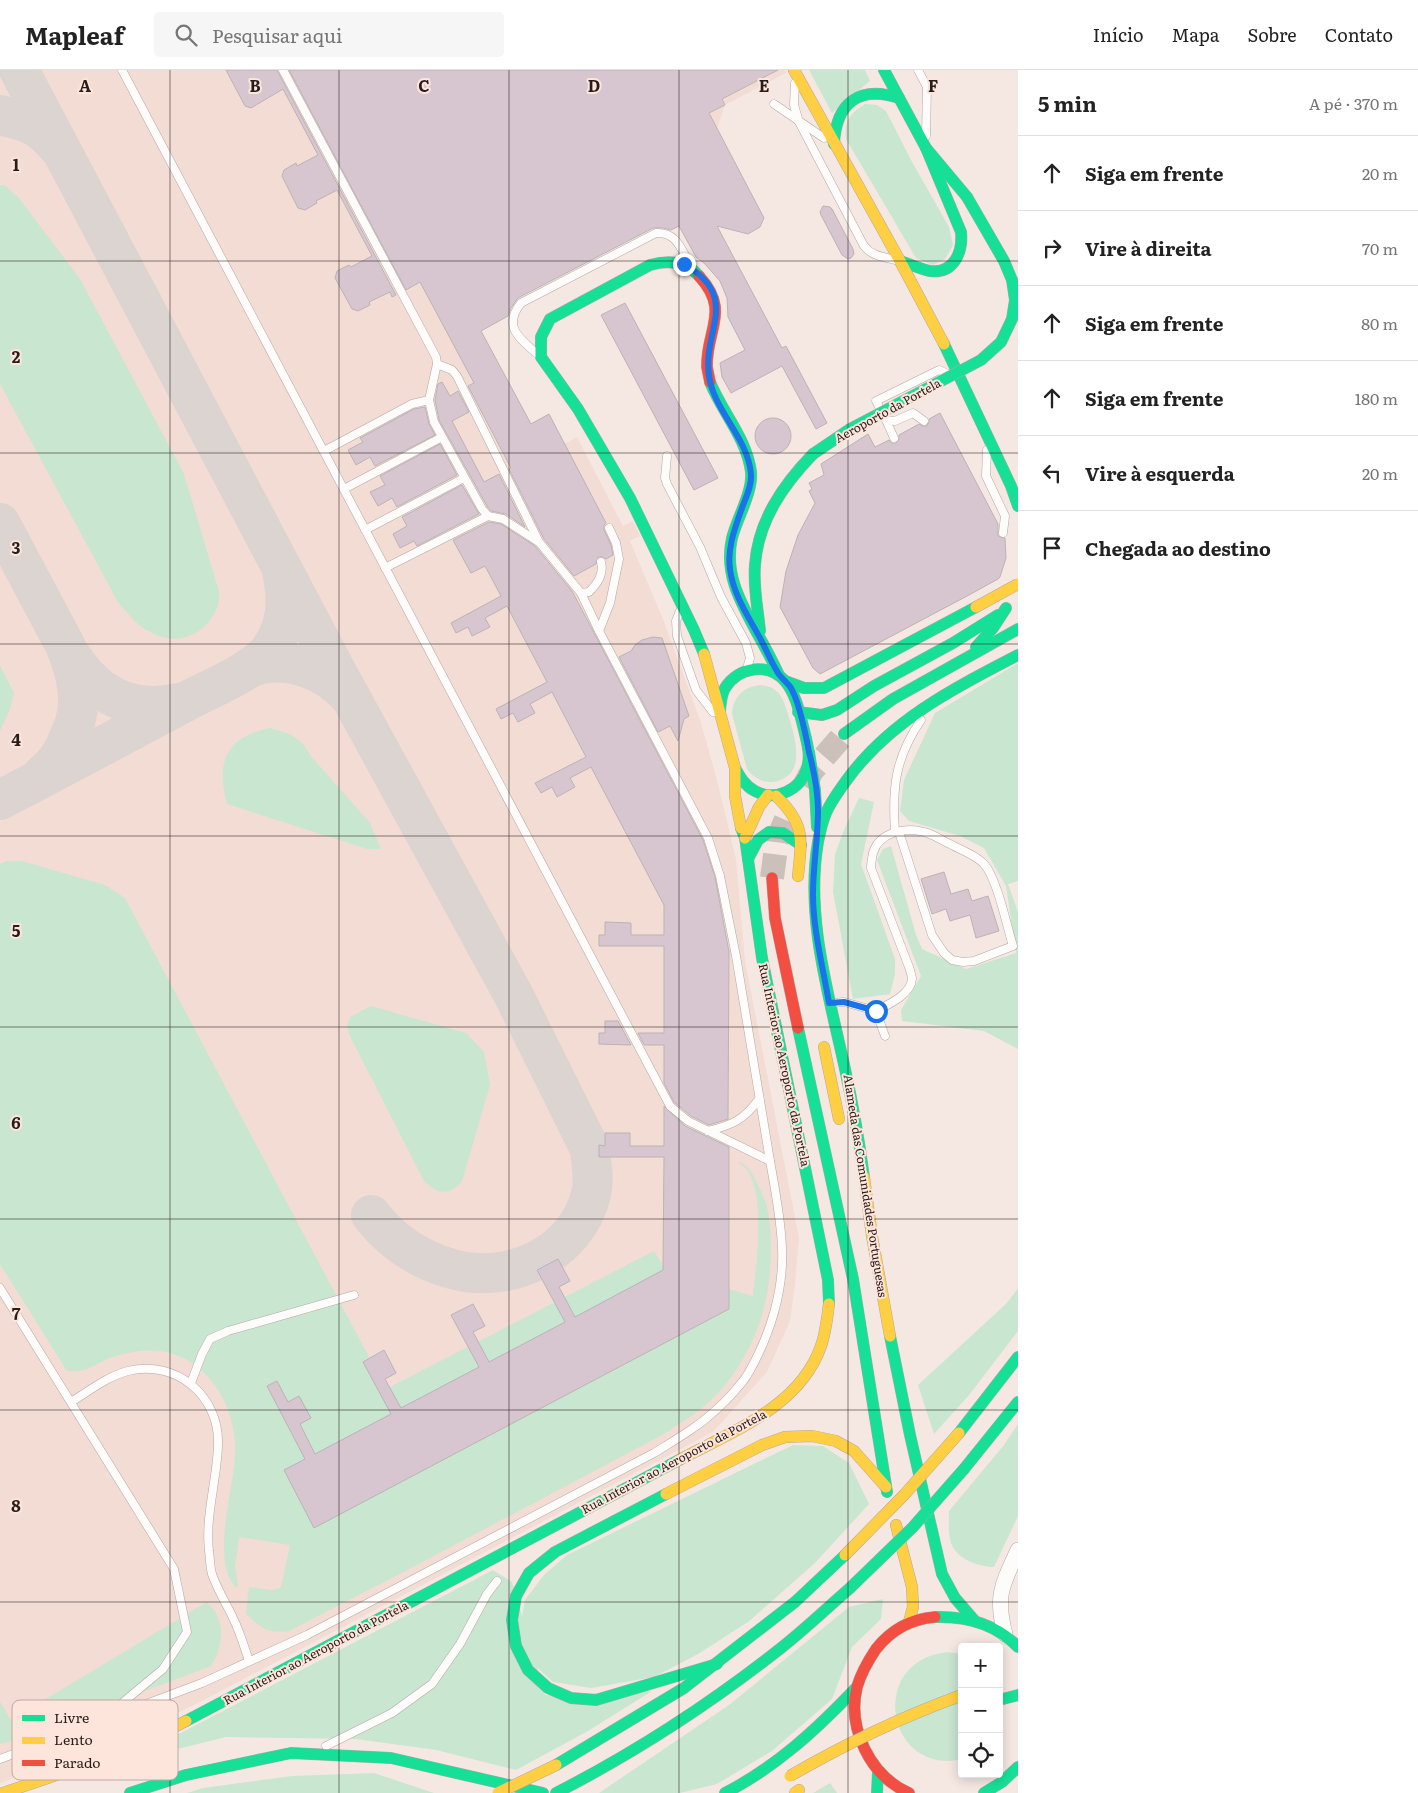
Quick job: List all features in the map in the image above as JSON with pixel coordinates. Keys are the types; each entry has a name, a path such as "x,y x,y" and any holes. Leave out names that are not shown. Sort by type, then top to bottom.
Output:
{"main road":[{"path":"795,70 900,261 962,382 1011,486 1018,506"},
{"name":"Aeroporto da Portela","path":"761,639 755,565 759,541 776,498 792,475 813,454 850,429 981,360 1001,342 1012,319 1015,300 1012,280 1004,261 967,197 926,148 884,70"},
{"path":"834,144 833,133 836,122 840,112 848,103 867,93 878,92 899,98"},
{"path":"900,261 934,271 943,270 958,259 962,250 961,232 926,148"},
{"path":"541,358 539,347 542,332 550,319 650,265 664,261 684,264 702,277 710,288 717,309 708,359 709,379 742,446 748,460 751,475 749,491 730,544 729,565 733,584 740,600 782,678 791,688 809,752 818,810 815,856"},
{"name":"Rua Interior ao Aeroporto da Portela","path":"178,1726 753,1422 774,1408 807,1375 816,1360 824,1340 829,1300 828,1280 762,958 745,838 739,822 735,796 735,768 704,655 682,604 630,498 578,409 541,358"},
{"path":"968,656 993,628 1006,608 1018,578"},
{"path":"746,671 762,669 804,688 816,690 824,688 1018,584"},
{"path":"798,712 818,716 835,712 876,684 976,630 1006,608"},
{"path":"844,734 892,699 1018,629"},
{"name":"Alameda das Comunidades Portuguesas","path":"974,1620 959,1604 948,1588 942,1574 893,1353 870,1222 855,1121 829,1003 813,896 815,856 824,818 846,780 859,764 875,746 920,708 1018,656"},
{"name":"Rua Interior ao Aeroporto da Portela","path":"722,718 719,701 722,693 731,680 746,671"},
{"path":"745,838 759,807 772,796 790,791 805,777 810,762 809,752"},
{"path":"735,768 739,778 749,789 772,796 795,814 800,829 801,845 798,888"},
{"path":"748,859 754,844 761,836 768,832 778,831 786,833 801,845"},
{"path":"772,878 782,953 853,1279 886,1487 912,1587 913,1606 909,1622"},
{"path":"821,1033 841,1128"},
{"path":"853,1279 856,1236"},
{"path":"498,1793 556,1765 677,1692 717,1664 795,1602 904,1495 959,1433 1018,1357"},
{"path":"556,1793 586,1778 707,1704 782,1648 850,1588 913,1528 1018,1402"},
{"path":"717,1664 596,1700 571,1698 548,1688 528,1670 516,1646 512,1620 516,1596 530,1573 555,1552 762,1445 785,1437 812,1436 836,1441 854,1451 886,1487"},
{"path":"909,1793 890,1782 878,1771 862,1747 854,1719 856,1688 868,1659 889,1635 909,1622 931,1616 974,1620 1004,1634 1018,1647"},
{"path":"725,1793 744,1784 780,1757 830,1716 856,1688"},
{"path":"1003,1699 1018,1695"},
{"path":"786,1778 838,1748 884,1725 924,1708 958,1697"},
{"path":"856,1757 878,1746"},
{"path":"178,1777 291,1753 391,1758 543,1793"},
{"path":"877,1793 878,1771"},
{"path":"984,1793 996,1790 1016,1773"},
{"path":"470,1776 514,1793"},
{"name":"Rua Interior ao Aeroporto da Portela","path":"3,1793 42,1780"},
{"path":"130,1793 168,1780"}],"street":[{"path":"1004,1634 999,1600 1005,1578 1018,1550"}],"lane":[{"path":"122,70 670,1106 688,1121 770,1161"},
{"path":"283,70 434,351 437,364 429,400 430,414 474,498 488,516"},
{"path":"795,70 794,105 799,122 864,246 875,256 900,261"},
{"path":"918,70 927,87 926,148"},
{"path":"774,104 834,144"},
{"path":"541,358 519,338 512,325 512,318 521,303 656,233 666,233 672,236 693,269"},
{"path":"157,1700 202,1683 307,1635 654,1452 687,1432 717,1409 748,1374 764,1340 778,1300 782,1249 776,1198 727,910 720,876 708,838 581,594 538,542 457,376 452,370 437,364"},
{"path":"894,438 876,401 939,370 962,382"},
{"path":"324,451 412,404 429,400"},
{"path":"886,420 895,421 913,413 924,422"},
{"path":"988,436 986,476 1005,516 1004,533"},
{"path":"344,489 442,437"},
{"path":"667,456 665,478 667,484 700,547 721,597 749,648 750,658 746,671"},
{"path":"365,530 464,478"},
{"path":"385,568 488,516 503,519 538,542"},
{"path":"599,631 610,603 619,559 616,543 609,528"},
{"path":"581,594 589,592 596,585 602,573 601,562"},
{"path":"961,603 976,607"},
{"path":"682,604 676,622 677,636 696,690 722,718"},
{"path":"865,667 875,650"},
{"path":"829,1003 844,1002 876,1011 903,994 912,980 909,967 871,868 873,852 880,840 889,834 897,832 911,830 925,832 975,856 984,864 991,874 1013,946 974,961 952,960 944,953 932,935 897,832 894,792 900,760 914,730 930,709 945,694"},
{"path":"876,1011 886,1036"},
{"path":"708,1131 727,1126 749,1113 759,1099"},
{"path":"0,1288 174,1569 187,1632 163,1669 127,1700"},
{"path":"191,1383 210,1339 228,1331 354,1295"},
{"path":"71,1402 109,1379 128,1371 149,1369 172,1373 191,1383 204,1397 215,1420 218,1444 208,1548 212,1572 234,1620 249,1661"},
{"path":"311,1754 392,1713 432,1684 460,1644 487,1594 497,1581"},
{"path":"0,1759 12,1755"}],"shaded area":[{"path":"0,70 785,70 786,73 725,105 697,188 469,310 531,423 549,414 565,444 577,437 623,526 633,521 640,536 630,541 663,619 700,720 716,776 736,859 745,961 799,1238 790,1321 767,1372 713,1432 178,1713 178,1700 12,1700 12,1779 0,1783"}],"green space":[{"path":"809,70 865,70 870,81 832,113"},
{"path":"865,104 877,105 886,111 949,227 953,245 945,259 933,265 916,258 846,139 846,127 849,118"},
{"path":"0,185 4,185 18,197 80,279 184,474 220,595 216,610 210,620 202,629 193,634 173,639 152,633 135,622 118,602 0,384"},
{"path":"1018,663 1018,881 1008,884 1018,912 1018,1049 984,1031 902,1021 901,1010 921,976 877,860 883,849 891,846 916,935 922,949 966,969 1016,953 1006,886 984,848 960,836 909,821 900,811 904,780 935,713"},
{"path":"0,665 14,693 10,709 0,731"},
{"path":"760,685 774,689 782,698 795,738 796,757 794,766 783,779 773,782 765,782 758,779 747,769 732,714 734,703 740,694 749,688"},
{"path":"270,728 289,734 302,744 370,823 381,849 367,849 227,804 223,776 224,764 228,754 234,745 243,738"},
{"path":"859,798 874,802 861,864 895,959 895,974 890,994 853,999 833,892 835,854"},
{"path":"7,861 22,861 105,885 125,898 386,1389 654,1251 666,1271 753,1296 758,1232 757,1199 754,1184 748,1171 737,1161 750,1170 766,1204 770,1225 771,1264 769,1283 760,1320 745,1355 732,1376 704,1406 664,1434 287,1632 264,1629 246,1614 249,1587 273,1590 281,1587 290,1545 239,1537 235,1567 238,1585 236,1588 228,1575 224,1558 226,1518 235,1459 235,1443 226,1404 213,1383 204,1372 192,1363 180,1356 159,1351 138,1351 123,1354 85,1370 67,1371 0,1264 0,864"},
{"path":"371,1006 466,1033 484,1052 490,1085 462,1181 452,1190 438,1191 424,1181 350,1036 347,1026 350,1017"},
{"path":"1018,1288 1018,1331 969,1395 934,1434 918,1385 1007,1303"},
{"path":"1018,1424 1018,1516 994,1567 988,1567 967,1560 952,1546 949,1532 949,1511 1004,1445"},
{"path":"793,1445 823,1446 849,1463 869,1504 815,1563 748,1622 698,1654 654,1677 591,1688 553,1682 530,1661 521,1623 525,1600 544,1575 567,1555"},
{"path":"493,1570 512,1582 545,1695 652,1691 588,1731 516,1770 436,1750 356,1739 226,1737 178,1749 178,1734"},
{"path":"883,1599 881,1619 852,1647 832,1699 772,1751 717,1784 680,1793 599,1793 729,1705 849,1607"},
{"path":"207,1602 216,1613 221,1634 219,1648 211,1666 121,1700 44,1700"},
{"path":"947,1652 958,1653 958,1759 937,1760 917,1751 903,1736 896,1716 896,1695 904,1675 921,1660"},
{"path":"0,1702 11,1720 12,1741 0,1744"},
{"path":"374,1773 434,1793 187,1793 203,1788 292,1776"},
{"path":"830,1783 837,1793 813,1793"}],"building":[{"path":"226,70 277,70 396,295 392,297 390,292 369,302 370,305 358,311 352,309 335,278 337,271 349,265 351,267 372,256 337,190 316,201 317,203 305,210 298,208 282,176 284,170 296,163 297,166 318,155 283,89 251,108 245,106"},
{"path":"289,70 778,70 722,99 725,105 709,113 764,218 760,227 748,234 717,226 782,348 786,346 827,423 816,429 782,366 731,393 722,377 720,363 745,350 728,317 727,298 720,281 696,257 679,226 671,230 653,228 518,298 508,316 481,331 531,424 549,414 606,523 604,530 611,545 613,555 606,559 598,557 596,564 574,576 544,539 509,469 511,468 468,386 474,383 420,282 406,290"},
{"path":"823,206 832,209 853,249 854,254 851,258 848,259 842,255 821,215 820,212"},
{"path":"625,303 718,478 694,490 601,315"},
{"path":"442,382 450,396 458,391 469,412 452,421 484,482 499,474 525,527 506,514 491,511 487,506 439,420 435,400 438,384"},
{"path":"425,407 429,424 435,435 375,466 370,457 356,465 348,450 363,442 360,438 414,409"},
{"path":"940,413 998,524 998,536 1005,538 1006,558 1000,577 820,674 813,668 780,607 786,571 798,535 815,503 809,491 812,489 809,483 824,475 821,464 868,434 875,447 889,440 891,443 896,443 899,435 919,424 927,426 929,419"},
{"path":"773,418 786,423 791,436 786,449 773,454 760,449 755,436 760,423"},
{"path":"440,444 457,475 397,507 392,498 378,506 370,492 385,485 380,476"},
{"path":"462,485 479,514 417,546 414,541 400,548 393,534 407,526 402,517"},
{"path":"489,522 501,524 535,546 572,591 703,840 715,877 729,952 728,1119 709,1125 691,1116 674,1102 664,1083 664,1045 644,1045 638,1033 664,1033 664,946 599,946 599,935 605,935 605,922 631,923 631,935 664,935 664,905 591,767 570,778 575,787 557,797 552,787 541,793 535,783 586,757 552,692 530,704 535,713 518,722 513,713 501,719 496,709 547,682 507,606 485,618 490,627 472,636 468,627 456,633 451,623 501,596 485,566 471,573 453,540"},
{"path":"653,637 662,638 689,716 684,719 678,741 670,726 658,732 619,657 631,651 642,640"},
{"path":"944,872 951,894 968,889 972,901 988,896 999,931 976,938 970,915 950,921 946,909 932,914 921,879"},
{"path":"605,1021 618,1021 631,1045 599,1044 599,1033 605,1033"},
{"path":"664,1106 685,1126 729,1147 729,1309 314,1528 284,1470 305,1459 267,1386 277,1381 288,1402 299,1396 311,1418 300,1424 315,1454 391,1414 363,1362 384,1350 396,1373 385,1379 401,1408 479,1367 451,1315 473,1304 485,1326 473,1332 489,1362 565,1322 537,1270 558,1259 570,1281 559,1287 575,1317 663,1270 664,1157 599,1157 599,1145 605,1146 605,1133 630,1133 630,1146 664,1146"}],"taxiway":[{"path":"19,70 333,665 514,996 590,1149 593,1177 592,1188 583,1215 571,1233 556,1248 538,1260 517,1268 496,1272 474,1273 440,1265 429,1261 397,1242 371,1215"},
{"path":"0,115 38,128 58,147"},
{"path":"0,523 65,645 77,683 78,702 74,726 62,753 55,763 42,775"},
{"path":"0,800 230,680 262,659 275,642 283,622 286,602 282,571"},
{"path":"69,653 90,680 115,698 144,706 178,703"},
{"path":"249,668 276,663 304,667 329,679 350,697"}],"tunnel":[{"path":"804,786 812,771 844,734"},
{"path":"772,878 777,840 788,815"}],"traffic: fast":[{"path":"884,70 926,148 967,197"},
{"path":"834,144 839,118 852,101 861,96 872,94 899,98"},
{"path":"900,261 926,270 938,271 951,265 960,247 961,232 926,148"},
{"path":"813,454 850,429 981,360 1001,342 1012,319 1015,300 1012,280 1004,261 967,197"},
{"path":"699,276 688,267 676,263 663,262 650,265 550,319 541,337 541,357 578,409 630,498 704,654"},
{"path":"944,344 1011,486 1018,506"},
{"path":"710,382 745,448 751,472 750,488 732,538 730,551 732,575 744,609 779,675"},
{"path":"760,631 755,590 755,565 761,533 782,491 813,454"},
{"path":"785,681 804,688 824,688 976,607"},
{"path":"976,647 993,628 1006,608"},
{"path":"798,712 822,715 837,710 874,686 953,643 998,615"},
{"path":"844,734 893,699 1018,629"},
{"path":"864,1177 853,1109 826,984 817,927 814,899 815,870 822,823 830,804 846,781 863,760 902,723 970,680 1018,655"},
{"path":"720,710 725,688 737,675 762,669 778,675 785,681 795,698 801,717 809,758 804,776 793,788 779,794 763,794 748,787 735,768"},
{"path":"809,752 815,790 817,827"},
{"path":"741,828 745,838 762,958 828,1280 829,1304"},
{"path":"748,859 758,840 769,832 783,833 801,845"},
{"path":"798,1028 853,1279 887,1492"},
{"path":"890,1336 910,1435 942,1574 955,1598 974,1620"},
{"path":"959,1433 1018,1357"},
{"path":"964,1469 1018,1402"},
{"path":"186,1721 679,1460"},
{"path":"850,1588 913,1527 964,1469"},
{"path":"666,1494 555,1552 529,1573 516,1596 512,1620 516,1646 528,1670 548,1688 571,1698 596,1700 717,1664"},
{"path":"556,1765 684,1688 795,1602 845,1555"},
{"path":"556,1793 644,1744 700,1708 781,1648 850,1588"},
{"path":"935,1617 958,1618 980,1623 1000,1632 1018,1647"},
{"path":"725,1793 744,1783 779,1759 811,1732 856,1688"},
{"path":"1003,1699 1018,1695"},
{"path":"178,1778 291,1753 391,1758 543,1793"},
{"path":"984,1793 1002,1782 1018,1767"},
{"path":"877,1793 878,1771"},
{"path":"130,1793 170,1780"}],"traffic: slow":[{"path":"794,70 944,344"},
{"path":"976,607 1018,584"},
{"path":"704,654 735,768 735,796 741,828"},
{"path":"745,838 759,807 768,795"},
{"path":"776,796 797,824 800,841 798,876"},
{"path":"824,1047 839,1119"},
{"path":"864,1177 872,1236 890,1336"},
{"path":"679,1460 762,1415 797,1386 811,1367 821,1346 829,1304"},
{"path":"845,1555 904,1495 959,1433"},
{"path":"666,1494 762,1445 785,1437 812,1436 836,1441 854,1451 886,1487"},
{"path":"896,1525 912,1587 913,1607 909,1622"},
{"path":"790,1776 874,1732 958,1697"},
{"path":"178,1725 186,1721"},
{"path":"498,1793 556,1765"},
{"path":"3,1793 41,1780"},
{"path":"795,1793 799,1790"}],"traffic: jam":[{"path":"699,276 714,300 715,320 707,367 710,382"},
{"path":"772,878 775,918 798,1028"},
{"path":"909,1793 883,1775 865,1749 855,1718 857,1687 870,1658 888,1636 909,1623 935,1617"}],"route":[{"path":"684,264 702,277 710,288 715,300 717,309 708,359 709,379 742,446 748,460 751,475 749,491 730,544 729,559 733,584 779,675 791,688 816,785 818,810 813,896 816,929 829,1003 844,1002 876,1011"}]}
